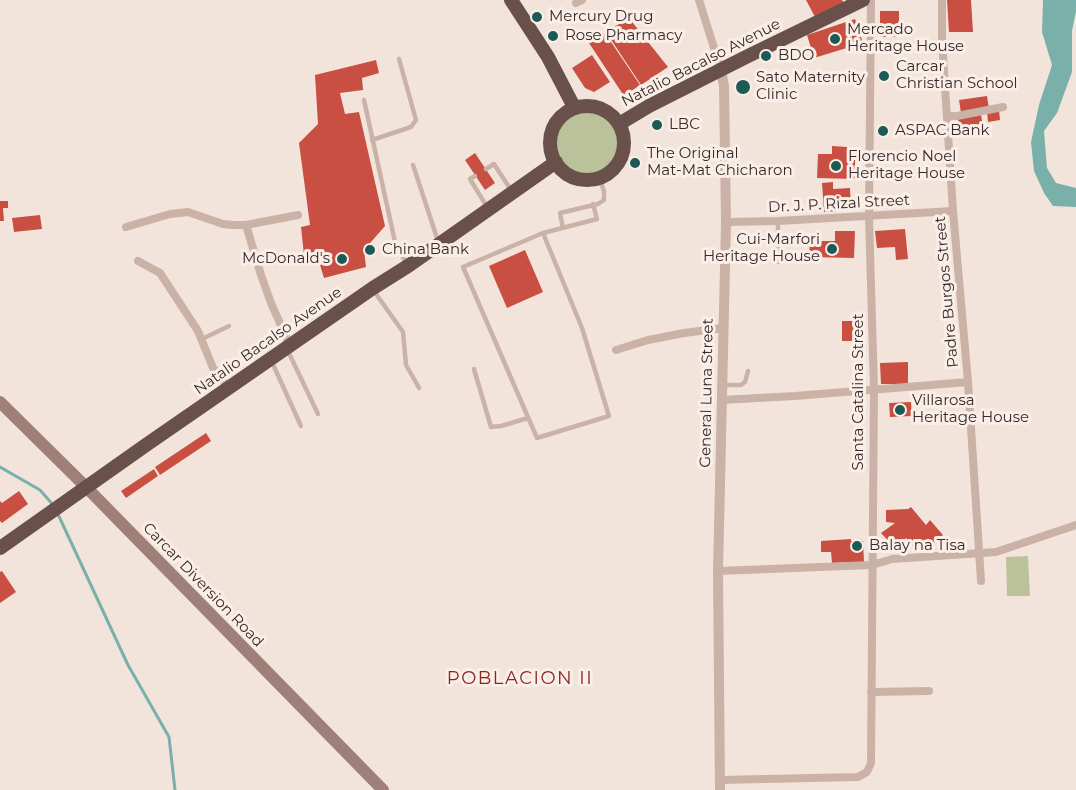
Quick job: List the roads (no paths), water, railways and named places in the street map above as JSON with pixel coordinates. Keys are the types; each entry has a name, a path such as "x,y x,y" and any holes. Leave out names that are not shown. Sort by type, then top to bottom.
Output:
{"highway":[{"path":"511,0 548,57 574,107"},
{"name":"Natalio Bacalso Avenue","path":"620,124 650,106 863,0"},
{"path":"587,105 600,107 620,124 625,142 624,151 615,168 598,178 589,180 570,176 562,170 551,152 549,141 551,130 564,112 574,107 587,105"},
{"name":"Natalio Bacalso Avenue","path":"0,548 556,162"}],"main road":[{"name":"Carcar Diversion Road","path":"0,402 383,790"}],"street":[{"name":"General Luna Street","path":"699,0 724,86 726,222 718,571 720,785"},
{"name":"Santa Catalina Street","path":"720,785 858,777 867,772 871,763 874,390 869,216 871,0"},
{"name":"Padre Burgos Street","path":"942,0 942,40 953,211 968,382 981,581"},
{"path":"947,116 1003,107"},
{"name":"Dr. J. P. Rizal Street","path":"726,222 953,211"},
{"path":"126,227 170,214 188,212 223,224 246,225 298,215"},
{"path":"246,225 261,275 288,348"},
{"path":"138,261 160,273 198,331 213,368 229,388"},
{"path":"616,350 648,340 723,327"},
{"path":"722,400 968,382"},
{"path":"718,571 872,564 892,559 996,552 1076,525"},
{"path":"871,692 929,691"}],"lane":[{"path":"372,140 411,127 417,120 399,59"},
{"path":"364,100 394,242 408,266"},
{"path":"486,169 494,164 513,192"},
{"path":"413,165 439,244"},
{"path":"476,176 470,179 489,209"},
{"path":"563,228 560,213 598,204 604,200 604,191 598,178"},
{"path":"543,234 582,328 609,416 537,438 464,267 543,234 597,219 593,204"},
{"path":"778,221 778,262"},
{"path":"373,288 403,332 406,365 419,388"},
{"path":"202,339 229,326"},
{"path":"288,348 318,414"},
{"path":"271,360 301,426"},
{"path":"474,369 491,427 528,418"},
{"path":"722,385 741,385 745,382 748,371"}],"water":[{"path":"1043,0 1076,0 1072,31 1072,72 1057,113 1044,131 1047,168 1056,183 1076,188 1076,207 1053,206 1034,171 1031,142 1039,105 1052,65 1042,32"}],"waterway":[{"path":"0,467 40,490 54,506"},
{"path":"57,512 128,665 169,737 175,790"}],"place":[{"name":"Mercury Drug","path":"537,17"},
{"name":"Rose Pharmacy","path":"553,36"},
{"name":"Mercado Heritage House","path":"835,39"},
{"name":"BDO","path":"766,56"},
{"name":"Carcar Christian School","path":"884,76"},
{"name":"Sato Maternity Clinic","path":"743,87"},
{"name":"LBC","path":"657,125"},
{"name":"ASPAC Bank","path":"883,131"},
{"name":"The Original Mat-Mat Chicharon","path":"635,163"},
{"name":"Florencio Noel Heritage House","path":"836,166"},
{"name":"Cui-Marfori Heritage House","path":"832,249"},
{"name":"China Bank","path":"370,250"},
{"name":"McDonald's","path":"342,259"},
{"name":"Villarosa Heritage House","path":"900,410"},
{"name":"Balay na Tisa","path":"857,546"}],"district":[{"name":"POBLACION II","path":"520,679"}]}
